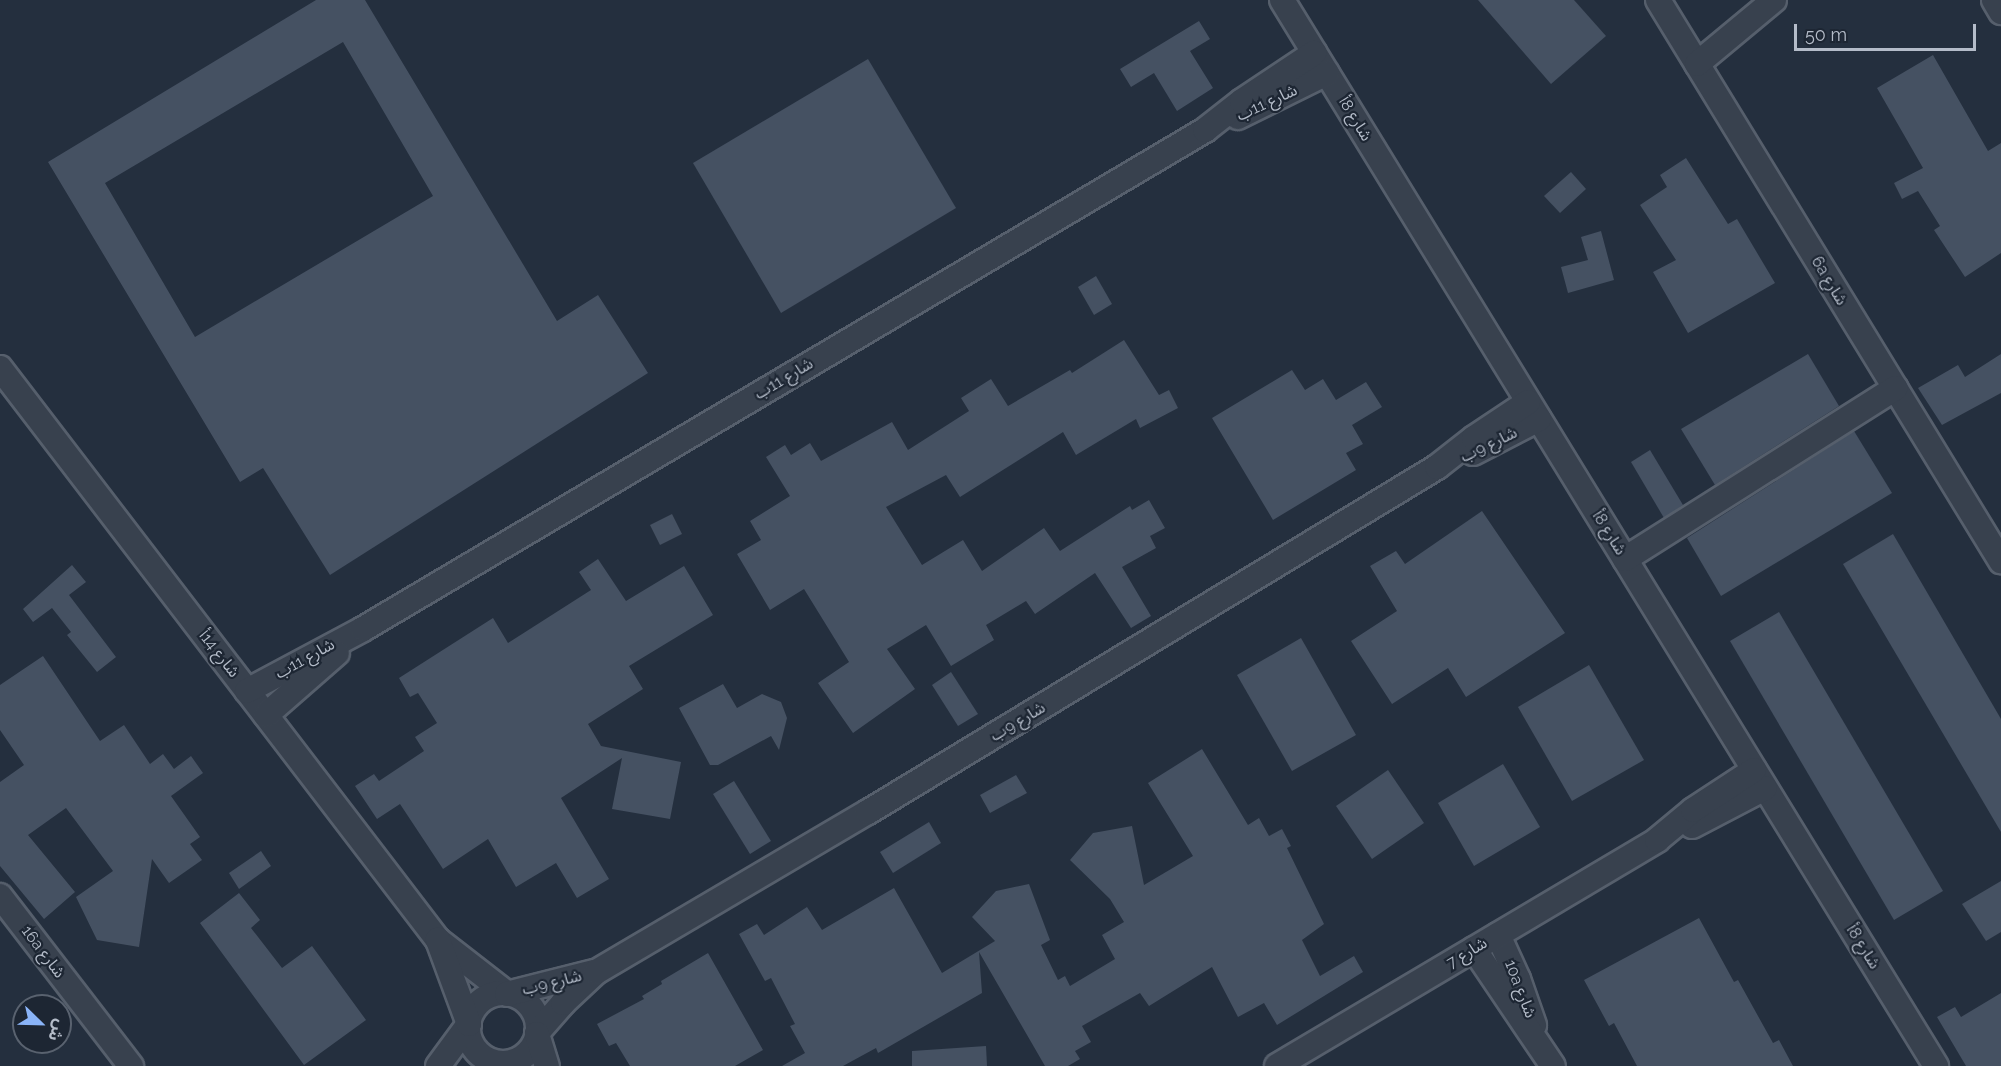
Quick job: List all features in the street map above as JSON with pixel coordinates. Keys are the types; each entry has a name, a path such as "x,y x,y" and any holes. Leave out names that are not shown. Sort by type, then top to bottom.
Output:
{"street":[{"name":"شارع 8أ","path":"1282,0 1936,1066"},
{"name":"6a شارع","path":"1658,0 2001,561"},
{"path":"1692,56 1769,0"},
{"path":"1692,56 1774,0"},
{"path":"1994,0 2001,12"},
{"name":"شارع 11ب","path":"1205,130 1242,100 1314,53"},
{"name":"شارع 11ب","path":"247,691 363,629 1205,130 1269,103 1327,73"},
{"name":"شارع 14أ","path":"0,368 438,940 507,993"},
{"path":"1625,559 1895,388"},
{"name":"شارع 9ب","path":"537,1034 563,1003 596,972 868,812 1437,467 1491,446 1534,410"},
{"name":"شارع 11ب","path":"266,715 363,629"},
{"name":"شارع 7","path":"1278,1066 1657,840 1700,823 1760,779"},
{"name":"16a شارع","path":"0,896 131,1066"},
{"name":"10a شارع","path":"1498,935 1518,979 1540,1045"},
{"name":"شارع 14أ","path":"438,940 469,1024"},
{"name":"10a شارع","path":"1474,949 1553,1066"},
{"name":"شارع 9ب","path":"507,993 596,972"},
{"path":"438,1066 469,1024 479,1003 491,995 507,993 528,1004 536,1017 537,1034 547,1066"},
{"path":"469,1024 470,1039 478,1052 495,1065 513,1061 526,1054 537,1034"}],"building":[{"path":"316,0 365,0 557,321 598,295 648,373 330,575 263,468 240,482 48,162","holes":["343,42 433,196 195,337 105,183"]},
{"path":"1478,0 1574,0 1606,36 1551,84"},
{"path":"1199,21 1210,39 1190,51 1213,88 1177,111 1154,73 1131,87 1120,69"},
{"path":"1933,55 1988,151 2001,143 2001,253 1965,277 1934,230 1940,226 1918,191 1902,199 1894,183 1923,168 1877,88"},
{"path":"868,59 956,208 781,313 693,163"},
{"path":"1686,158 1728,224 1737,219 1775,283 1688,333 1653,272 1676,260 1640,205 1667,187 1660,175"},
{"path":"1571,172 1586,189 1560,213 1544,196"},
{"path":"1601,231 1614,280 1568,293 1561,267 1588,260 1581,237"},
{"path":"1096,276 1112,304 1094,315 1078,287"},
{"path":"1124,340 1159,395 1169,390 1178,408 1140,428 1136,419 1076,455 1063,432 960,497 946,475 886,507 922,565 963,540 982,571 1044,528 1060,551 1130,506 1132,510 1149,500 1165,528 1150,536 1156,548 1122,567 1151,616 1131,628 1095,573 1035,614 1026,601 986,625 994,640 951,666 926,625 887,649 915,689 853,733 818,683 849,662 804,589 770,610 737,554 761,540 750,521 790,496 766,457 785,445 791,455 810,443 821,461 892,422 908,450 969,411 961,398 991,379 1008,406 1070,370 1072,373"},
{"path":"1808,354 1839,406 1715,485 1681,429"},
{"path":"2001,354 2001,393 1942,425 1918,388 1958,365 1965,377"},
{"path":"1292,370 1305,390 1323,379 1336,400 1366,382 1382,407 1352,425 1363,444 1346,453 1356,470 1273,520 1212,418"},
{"path":"1854,431 1892,493 1721,596 1687,538"},
{"path":"1650,450 1683,505 1664,518 1631,462"},
{"path":"1482,511 1565,633 1466,697 1448,668 1392,704 1351,641 1397,611 1370,566 1396,551 1405,564"},
{"path":"672,514 682,534 660,545 650,525"},
{"path":"1893,534 2001,719 2001,832 1843,564"},
{"path":"598,559 626,601 684,566 713,615 629,666 643,689 588,724 601,746 681,762 670,819 612,809 622,758 561,798 609,879 577,898 556,863 516,887 488,839 443,869 400,804 377,819 355,786 374,774 379,781 424,751 415,737 437,723 418,693 410,697 399,678 493,618 508,643 591,590 579,572"},
{"path":"72,565 86,582 69,595 116,657 97,672 67,635 71,632 52,608 33,622 23,609"},
{"path":"1779,612 1943,891 1894,920 1730,641"},
{"path":"1301,638 1356,735 1292,771 1237,675"},
{"path":"43,656 100,741 124,725 150,764 163,754 174,769 191,756 203,773 171,796 200,837 190,844 202,860 169,883 152,859 139,947 97,940 76,897 113,871 66,808 28,835 75,892 44,919 0,866 0,782 24,765 0,730 0,685"},
{"path":"1589,665 1644,760 1572,801 1518,707"},
{"path":"951,672 978,714 958,726 932,685"},
{"path":"723,684 737,708 762,694 781,702 787,718 779,750 771,736 718,765 710,765 679,708"},
{"path":"1202,749 1248,825 1259,818 1269,836 1282,829 1291,846 1287,848 1324,924 1302,940 1320,976 1354,956 1363,972 1277,1025 1264,1003 1238,1017 1212,967 1149,1006 1140,993 1082,1026 1091,1042 1075,1051 1080,1059 1068,1066 1045,1066 979,952 982,993 878,1053 876,1048 843,1066 782,1066 805,1053 790,1026 795,1024 771,978 765,981 739,934 757,924 764,935 807,907 822,930 894,888 942,973 995,941 972,917 996,891 1029,884 1050,940 1041,945 1058,980 1065,976 1070,986 1115,959 1102,935 1124,922 1110,899 1070,860 1093,833 1132,826 1144,885 1193,856 1148,783"},
{"path":"1503,764 1540,827 1474,866 1438,803"},
{"path":"1388,770 1424,823 1372,859 1336,806"},
{"path":"1016,775 1027,793 990,813 980,795"},
{"path":"734,781 771,841 750,854 713,794"},
{"path":"929,822 941,843 893,873 880,852"},
{"path":"261,851 271,866 239,889 229,873"},
{"path":"2001,881 2001,932 1986,941 1962,904"},
{"path":"239,893 260,920 251,928 282,968 312,946 366,1020 304,1065 200,923"},
{"path":"1699,918 1734,982 1738,980 1773,1043 1779,1040 1793,1066 1637,1066 1614,1023 1609,1026 1584,980"},
{"path":"708,953 763,1050 735,1066 630,1066 616,1043 609,1046 597,1024 644,999 642,996 662,984 661,981"},
{"path":"2001,993 2001,1066 1966,1066 1937,1017 1955,1007 1961,1017"},
{"path":"986,1046 987,1066 912,1066 912,1051"}]}
